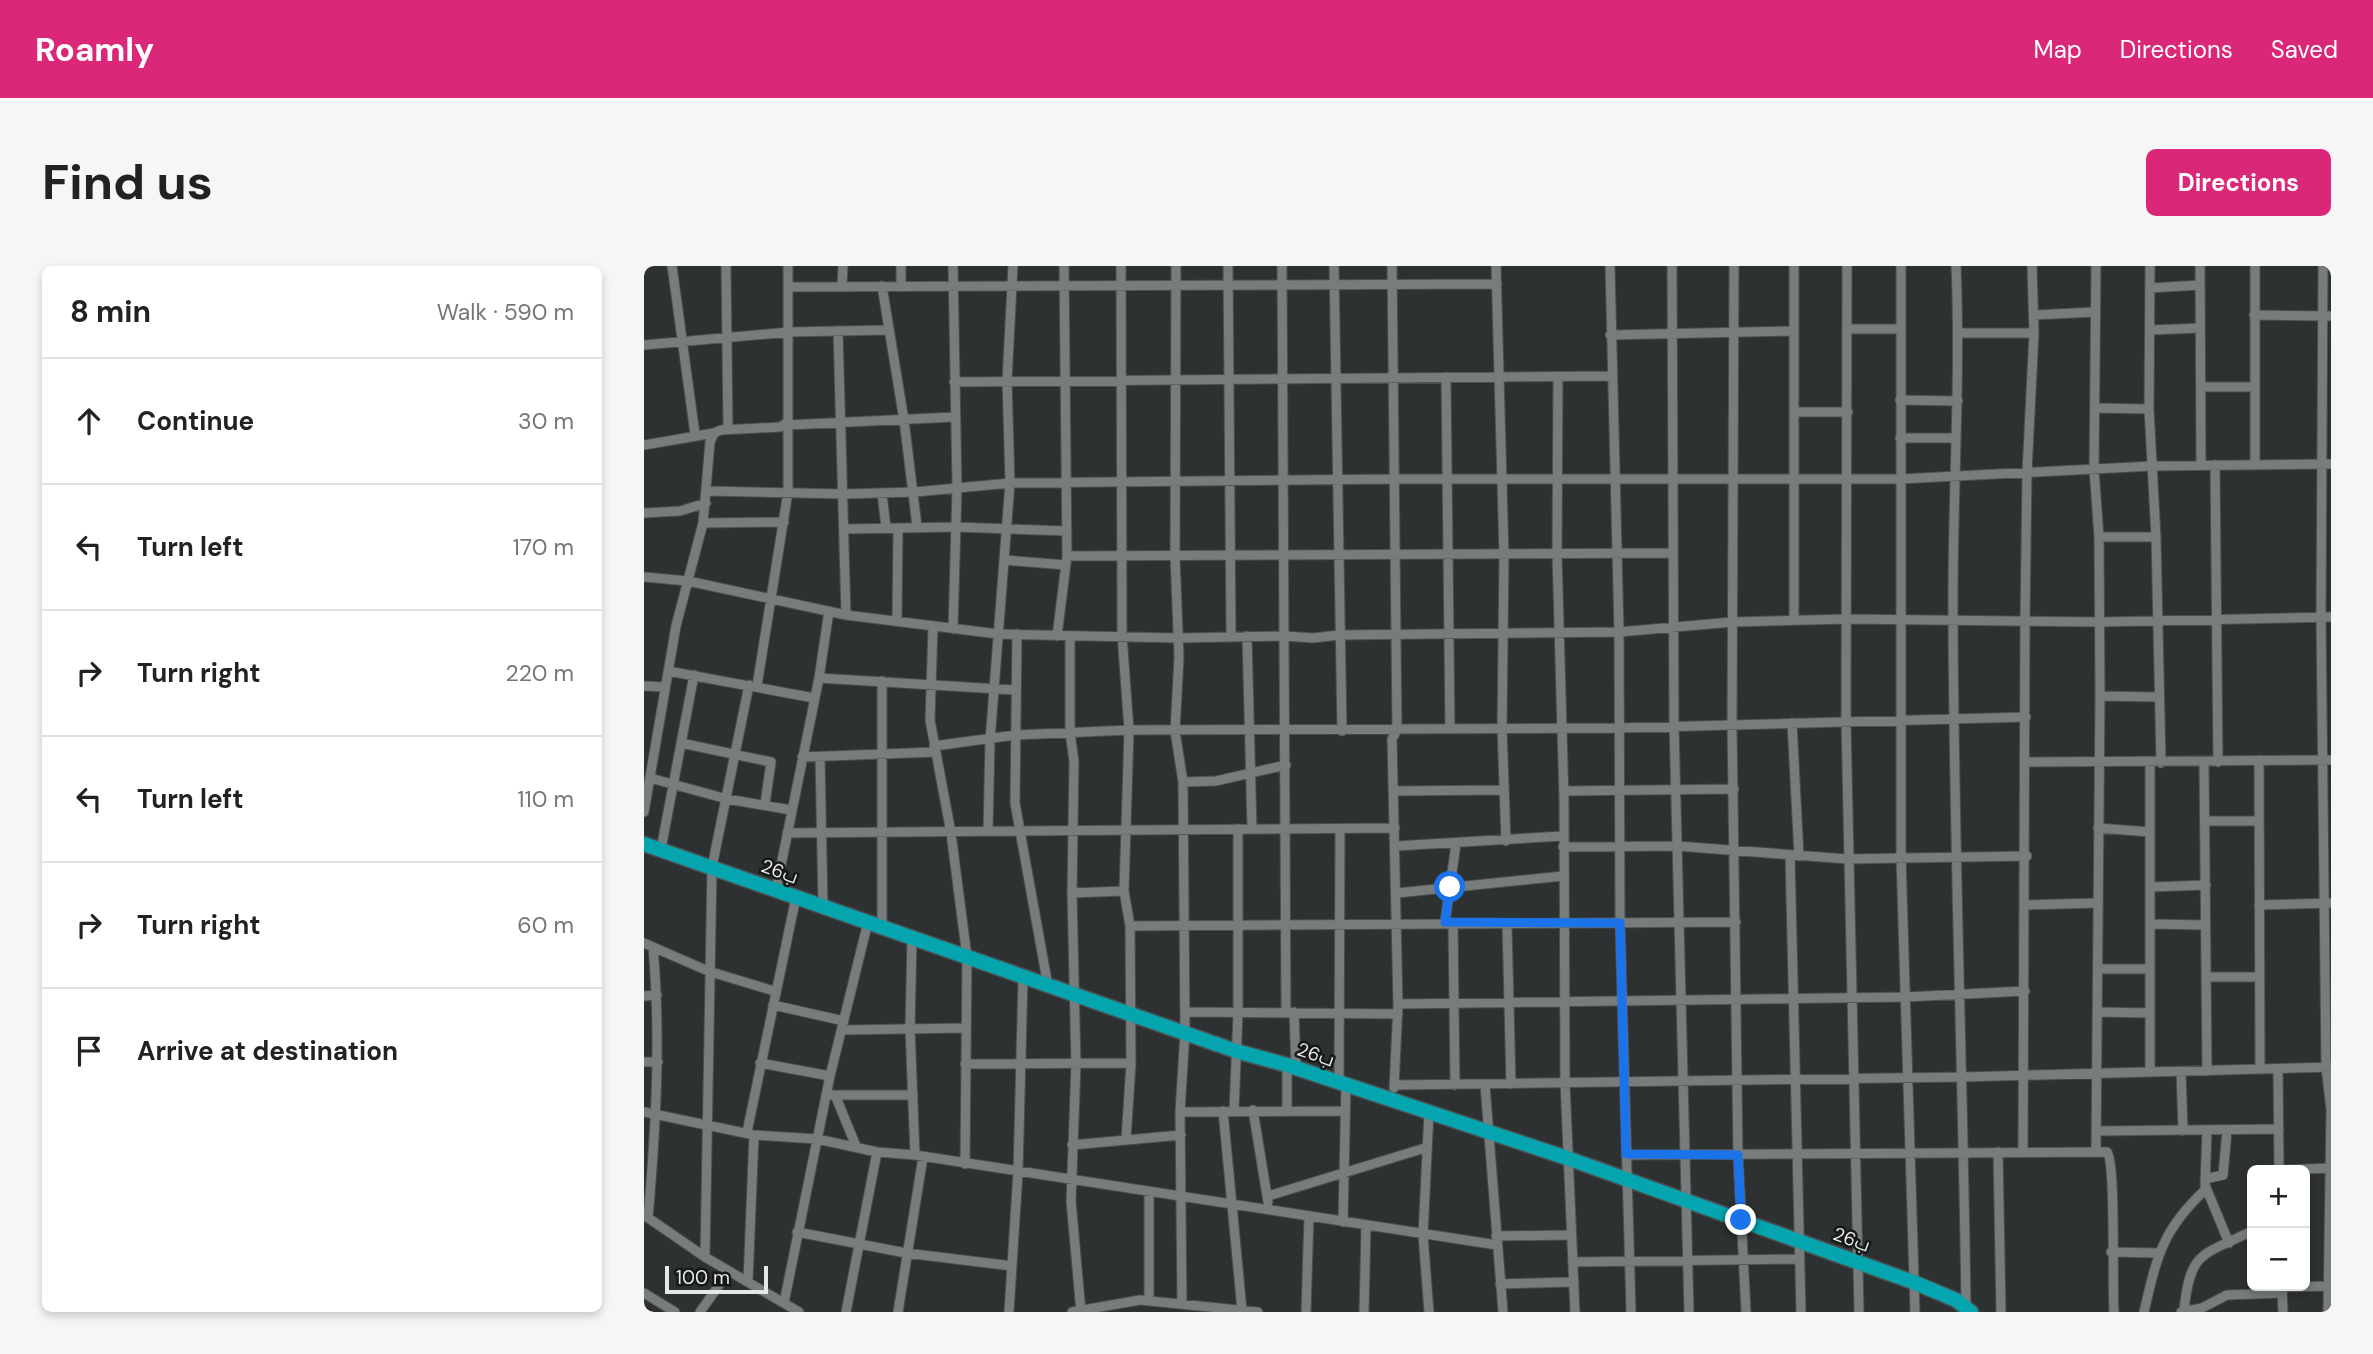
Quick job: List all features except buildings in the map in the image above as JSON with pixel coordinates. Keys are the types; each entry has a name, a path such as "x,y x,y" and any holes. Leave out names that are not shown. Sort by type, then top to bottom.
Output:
{"highway":[{"name":"26ب","path":"644,844 1236,1051 1292,1066 1567,1158 1858,1261 1913,1282 1970,1310"}],"street":[{"path":"672,266 695,434"},
{"path":"726,266 728,428"},
{"path":"705,1257 708,971 712,867 734,753 773,598 788,492 788,266"},
{"path":"842,286 843,266"},
{"path":"901,266 901,287"},
{"path":"953,266 957,487 953,629"},
{"path":"988,831 993,688 1010,483 1007,381 1013,266"},
{"path":"1057,636 1067,561 1064,266"},
{"path":"1121,266 1122,635 1129,730 1129,830 1124,891 1130,926 1131,1063 1126,1140"},
{"path":"1176,266 1175,556 1178,638 1175,731 1183,782 1185,1012 1180,1112 1182,1304"},
{"path":"1228,266 1231,636"},
{"path":"1282,266 1287,924 1292,1066 1287,1111"},
{"path":"1334,266 1342,731"},
{"path":"1392,266 1393,554 1397,634 1397,730 1392,739 1398,1009 1394,1100"},
{"path":"1496,266 1504,555 1502,728 1506,841"},
{"path":"1610,266 1610,376 1619,632 1620,923 1631,1312"},
{"path":"1672,266 1674,725 1689,1312"},
{"path":"1734,266 1732,725 1738,1155 1746,1312"},
{"path":"1794,266 1794,620"},
{"path":"1847,266 1847,859 1860,1312"},
{"path":"1901,266 1899,719 1915,1312"},
{"path":"1956,266 1959,333 1953,477 1954,856 1964,1077 1970,1310"},
{"path":"2023,1150 2027,856 2025,621 2027,472 2034,333 2032,266"},
{"path":"2096,266 2094,468 2099,537 2100,622 2096,1150"},
{"path":"2150,266 2149,409 2156,537 2161,763"},
{"path":"2200,266 2201,465"},
{"path":"2255,266 2255,464"},
{"path":"2323,266 2327,315 2327,903 2328,1067 2331,1110 2328,1312"},
{"path":"789,287 1497,284"},
{"path":"2150,288 2200,285"},
{"path":"882,286 915,492 917,526"},
{"path":"2034,315 2095,312"},
{"path":"2254,315 2327,315"},
{"path":"2151,330 2200,328"},
{"path":"1848,329 1900,329"},
{"path":"644,345 789,332 889,330"},
{"path":"838,331 846,615"},
{"path":"1610,335 1794,331"},
{"path":"1959,333 2034,333"},
{"path":"954,382 1610,376"},
{"path":"1446,377 1450,729"},
{"path":"1558,377 1557,554 1564,791 1565,1082 1575,1312"},
{"path":"2202,387 2255,387"},
{"path":"1900,400 1958,401"},
{"path":"2095,408 2149,409"},
{"path":"1795,412 1848,412"},
{"path":"644,445 695,434 714,433 728,428 954,418"},
{"path":"644,812 668,671 703,523 707,456 714,433"},
{"path":"1900,438 1955,438"},
{"path":"707,491 844,494 915,492 1010,483 1123,484 1392,479 1899,479 2094,468 2326,464"},
{"path":"2215,465 2218,762"},
{"path":"882,493 886,528"},
{"path":"644,513 680,511 706,503"},
{"path":"703,523 784,522"},
{"path":"845,529 917,526 1067,531"},
{"path":"897,621 898,527"},
{"path":"2099,537 2156,537"},
{"path":"1004,560 1067,561 1122,557 1285,554 1674,553"},
{"path":"644,577 688,581 846,615 998,634 1057,636 1313,638 1339,635 1619,632 1732,622 1794,620 2100,622 2326,617"},
{"path":"776,890 819,678 829,611"},
{"path":"933,626 930,683 935,749 951,833 967,957 964,1028 965,1164"},
{"path":"1017,634 1015,803 1048,986"},
{"path":"1070,636 1070,733 1074,761 1072,893 1076,1064 1071,1180 1078,1312 1145,1300 1258,1312"},
{"path":"1247,636 1247,730 1252,773 1252,829"},
{"path":"668,671 814,698"},
{"path":"661,849 694,675"},
{"path":"819,678 1016,690"},
{"path":"784,1303 817,1139 831,1095 830,1076 843,1025 875,925 880,834 882,681"},
{"path":"644,686 665,687"},
{"path":"2100,696 2159,697"},
{"path":"802,757 935,749 1015,735 1129,730 1342,731 1619,727 2026,717"},
{"path":"1792,723 1795,856 1793,997 1801,1312"},
{"path":"644,741 655,742"},
{"path":"681,743 734,753 772,764 765,804"},
{"path":"820,757 823,906"},
{"path":"2259,760 2260,1069"},
{"path":"2027,762 2327,760"},
{"path":"2150,762 2150,1071"},
{"path":"2204,762 2207,821 2207,1071"},
{"path":"1183,782 1216,781 1286,765"},
{"path":"650,778 727,799 791,810"},
{"path":"1564,791 1734,789"},
{"path":"1394,792 1503,790"},
{"path":"2207,821 2258,821"},
{"path":"787,833 1395,828"},
{"path":"2098,828 2151,832"},
{"path":"1234,1110 1238,1014 1238,829"},
{"path":"1340,829 1343,1222"},
{"path":"1396,846 1563,836"},
{"path":"1455,1085 1456,1004 1449,923 1450,887 1456,844"},
{"path":"1563,847 1677,846 1847,859 2027,856"},
{"path":"1397,892 1563,877"},
{"path":"2151,887 2206,885"},
{"path":"1072,893 1124,891"},
{"path":"748,1281 751,1134 760,1063 796,897"},
{"path":"2025,905 2098,903"},
{"path":"2259,905 2327,903"},
{"path":"1130,926 1736,922"},
{"path":"1507,924 1511,1084"},
{"path":"2150,924 2205,925"},
{"path":"898,1312 919,1156 910,1028 912,938"},
{"path":"648,945 708,971 774,991"},
{"path":"648,945 657,995 658,1062 657,1115 646,1217 705,1257 799,1312"},
{"path":"2099,969 2148,969"},
{"path":"2207,977 2259,977"},
{"path":"1009,1312 1018,1172 1023,978"},
{"path":"1185,1012 1340,1013 1510,1002 1906,997 2025,990"},
{"path":"644,996 657,995"},
{"path":"773,1005 843,1025 964,1028"},
{"path":"2098,1012 2150,1013"},
{"path":"644,1062 658,1062"},
{"path":"760,1063 830,1076"},
{"path":"965,1064 1131,1063"},
{"path":"1395,1085 1853,1076 1964,1077 2328,1067"},
{"path":"2278,1069 2280,1165"},
{"path":"2181,1072 2183,1131"},
{"path":"1485,1085 1503,1312"},
{"path":"831,1095 913,1095"},
{"path":"831,1095 856,1146"},
{"path":"1253,1110 1268,1209"},
{"path":"1223,1111 1242,1310"},
{"path":"1180,1112 1343,1111"},
{"path":"644,1112 708,1123 751,1134 817,1139 877,1152 919,1156 1268,1209 1423,1235 1496,1241 1571,1235"},
{"path":"1429,1112 1425,1148 1423,1235 1429,1312"},
{"path":"2097,1131 2279,1129"},
{"path":"2207,1130 2206,1184 2229,1243"},
{"path":"2144,1312 2157,1253 2206,1184 2222,1177 2227,1130"},
{"path":"1072,1145 1181,1135"},
{"path":"1268,1196 1425,1148"},
{"path":"1626,1154 1796,1156 2023,1150 2107,1152 2111,1156 2111,1252 2115,1312"},
{"path":"846,1312 877,1152"},
{"path":"1998,1152 2001,1312"},
{"path":"2206,1152 2226,1152"},
{"path":"2310,1169 2330,1168"},
{"path":"1141,1312 1145,1300 1149,1191"},
{"path":"1306,1312 1309,1216"},
{"path":"1364,1312 1366,1227"},
{"path":"797,1232 906,1253 1012,1266"},
{"path":"2247,1234 2208,1253 2192,1268 2188,1276 2182,1312 2202,1308 2227,1294 2257,1291"},
{"path":"2111,1252 2157,1253"},
{"path":"1573,1262 1799,1259"},
{"path":"700,1312 729,1271"},
{"path":"1500,1284 1574,1282"},
{"path":"2310,1287 2329,1286"},
{"path":"2282,1291 2283,1312"},
{"path":"644,1293 675,1312"}],"route":[{"path":"1450,887 1445,922 1620,923 1626,1154 1738,1155 1741,1220"}]}
